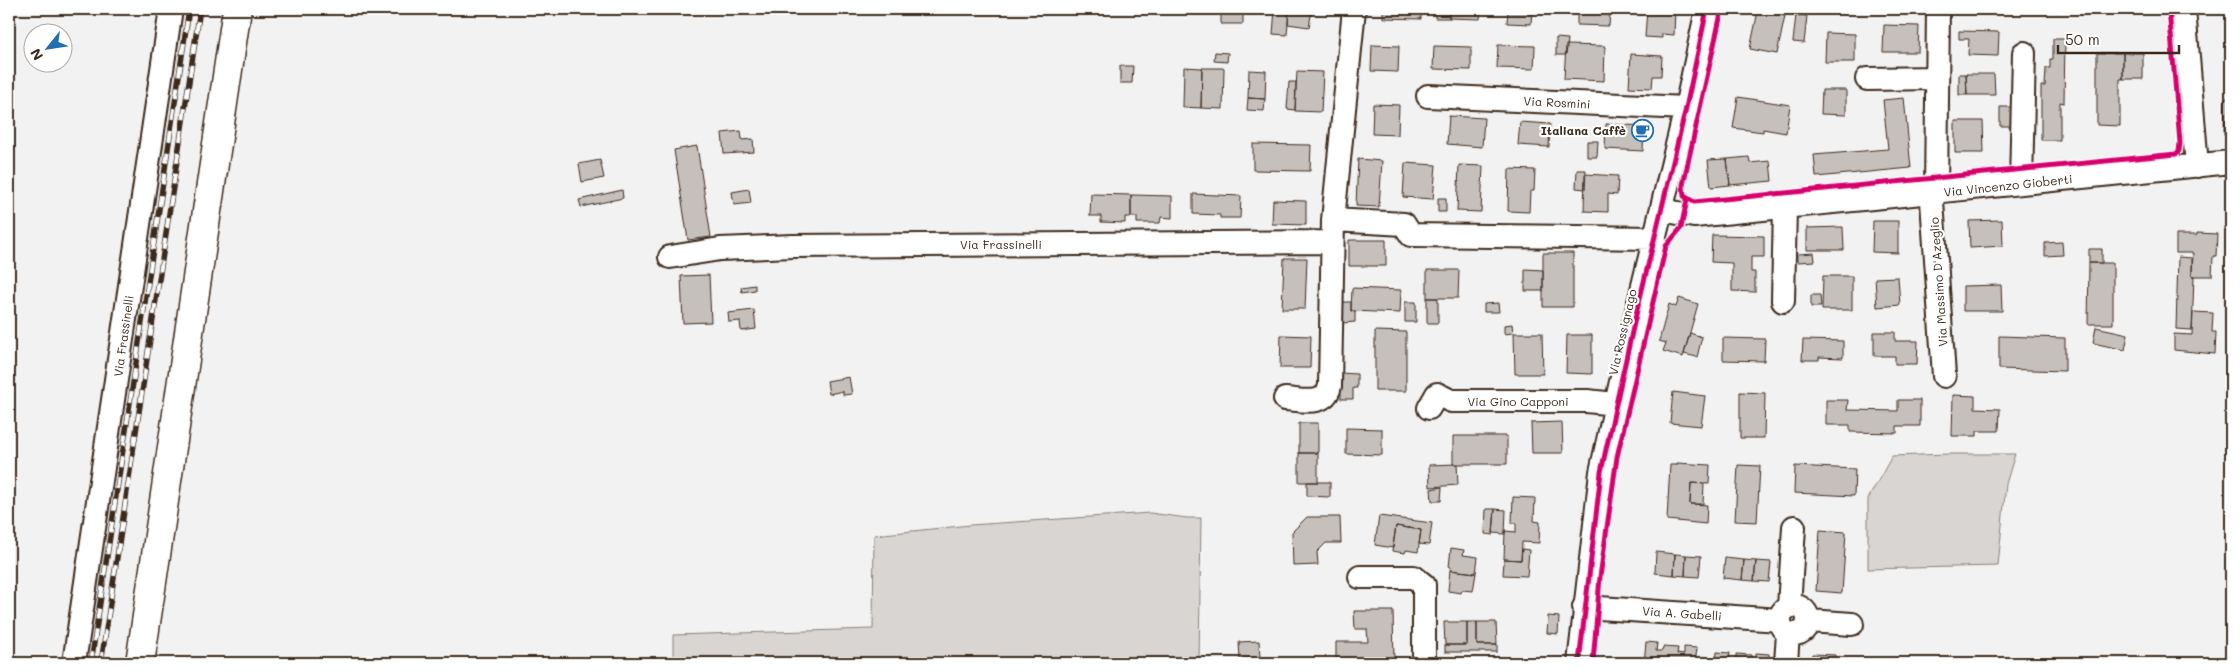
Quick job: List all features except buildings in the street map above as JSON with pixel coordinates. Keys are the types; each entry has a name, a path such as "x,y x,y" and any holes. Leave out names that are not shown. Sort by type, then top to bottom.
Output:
{"main road":[{"path":"140,663 237,9"}],"street":[{"name":"Via Frassinelli","path":"74,663 171,9"},
{"path":"1284,400 1322,400 1328,394 1330,386 1332,231 1354,9"},
{"name":"Via Rossignago","path":"1579,663 1584,606 1601,472 1615,404 1686,108 1707,9"},
{"name":"Via Massimo D'Azeglio","path":"1938,9 1936,192 1932,201 1944,376"},
{"path":"2184,9 2197,166"},
{"path":"2021,183 2024,53"},
{"path":"1867,79 1937,78"},
{"name":"Via Rosmini","path":"1428,96 1686,108"},
{"name":"Via Vincenzo Gioberti","path":"1662,210 1694,216 2231,162"},
{"path":"1783,301 1785,207"},
{"path":"1332,231 1404,224 1411,235 1655,238"},
{"name":"Via Frassinelli","path":"670,257 720,249 793,246 1332,231"},
{"name":"Via Gino Capponi","path":"1430,408 1437,394 1451,401 1587,401 1615,404"},
{"path":"1786,663 1786,620 1794,527"},
{"path":"1360,577 1414,577 1424,586 1424,663"},
{"name":"Via A. Gabelli","path":"1584,606 1786,620"},
{"path":"1786,620 1799,634 1808,626 1809,621 1852,624"}],"shaded area":[{"path":"2015,454 2006,484 1998,566 1868,569 1868,499 1892,456"},
{"path":"1150,513 1201,518 1199,663 673,663 673,635 873,629 874,535 970,525"}],"railway":[{"path":"91,663 189,9"},
{"path":"101,663 200,9"}],"cycle path":[{"path":"1579,663 1601,472 1634,323 1686,108 1707,9"},
{"path":"1722,9 1683,185 1684,196 1694,202 2176,154 2179,151 2180,143 2169,9"},
{"path":"1593,663 1600,577 1617,457 1666,246 1681,228 1687,200"}],"place":[{"name":"Italiana Caffè","path":"1642,130"}]}
